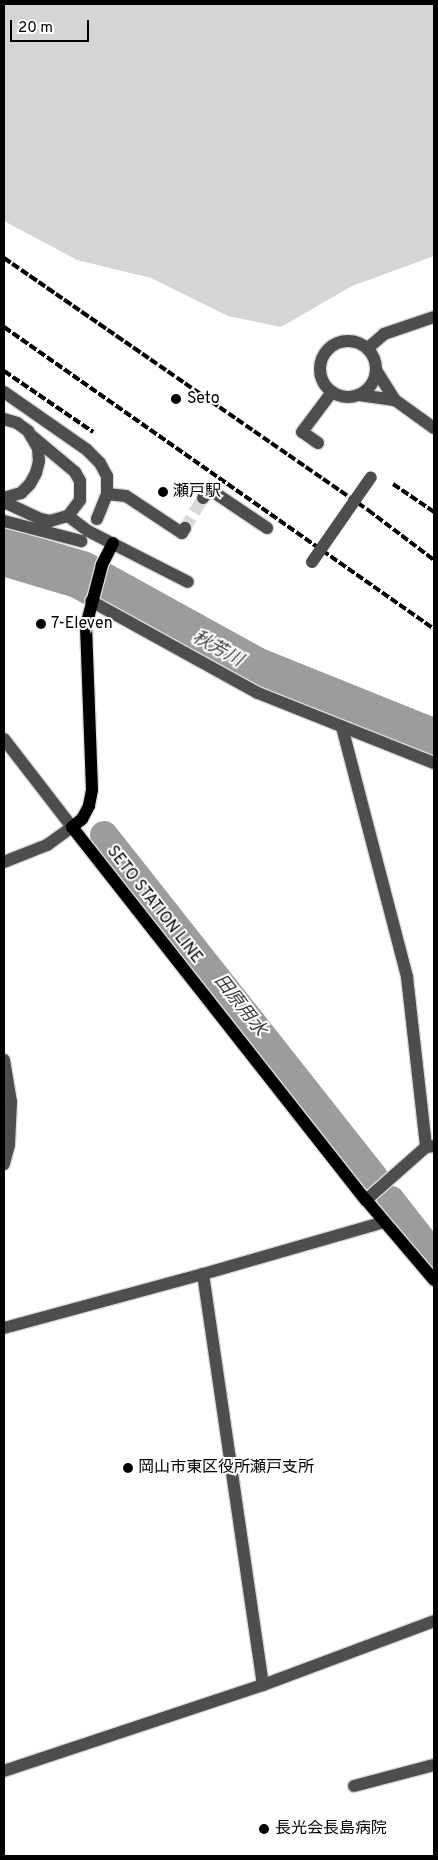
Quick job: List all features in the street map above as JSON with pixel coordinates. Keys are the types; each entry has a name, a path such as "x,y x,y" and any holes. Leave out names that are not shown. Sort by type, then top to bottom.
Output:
{"main road":[{"path":"72,827 86,813 92,790 86,626 91,601 102,565 113,543"},
{"name":"SETO STATION LINE","path":"72,827 366,1200 434,1280"}],"street":[{"path":"368,348 384,334 434,317"},
{"path":"395,400 359,395 350,397 332,392 321,376 320,366 327,350 343,341 361,343 368,348 373,356 376,370 395,400 434,428"},
{"path":"359,395 373,382 376,370"},
{"path":"4,392 87,450 100,463 107,476 107,494 97,519"},
{"path":"318,443 302,432 332,392"},
{"path":"4,502 40,519 60,520 68,516 80,500 80,481 68,465 32,436 23,426 6,418"},
{"path":"4,498 21,493 30,484 36,473 39,461 38,448 32,436"},
{"path":"312,562 371,477"},
{"path":"203,498 209,489 267,528"},
{"path":"107,494 126,496 182,533 185,528"},
{"path":"68,516 88,531 188,582"},
{"path":"4,521 81,541"},
{"path":"91,601 258,693 434,763"},
{"path":"342,727 407,978 430,1146 366,1200"},
{"path":"4,739 72,827 47,845 4,862"},
{"path":"4,1060 11,1102 9,1145 4,1164"},
{"path":"4,1328 384,1222"},
{"path":"203,1274 264,1684"},
{"path":"4,1772 264,1684 434,1622"},
{"path":"354,1786 434,1765"}],"shaded area":[{"path":"4,4 434,4 434,256 352,286 281,327 228,316 151,278 77,260 4,221"}],"waterway":[{"name":"秋芳川","path":"4,552 81,575 255,671 434,743"},
{"name":"田原用水","path":"104,835 374,1177"},
{"name":"田原用水","path":"391,1200 434,1255"}],"tunnel":[{"path":"185,528 203,498"}],"railway":[{"path":"4,258 368,510 434,560"},
{"path":"4,327 434,629"},
{"path":"4,371 93,432"},
{"path":"393,484 434,512"}],"place":[{"name":"Seto","path":"176,399"},
{"name":"瀬戸駅","path":"163,492"},
{"name":"7-Eleven","path":"41,624"},
{"name":"岡山市東区役所瀬戸支所","path":"128,1468"},
{"name":"長光会長島病院","path":"264,1829"}]}
